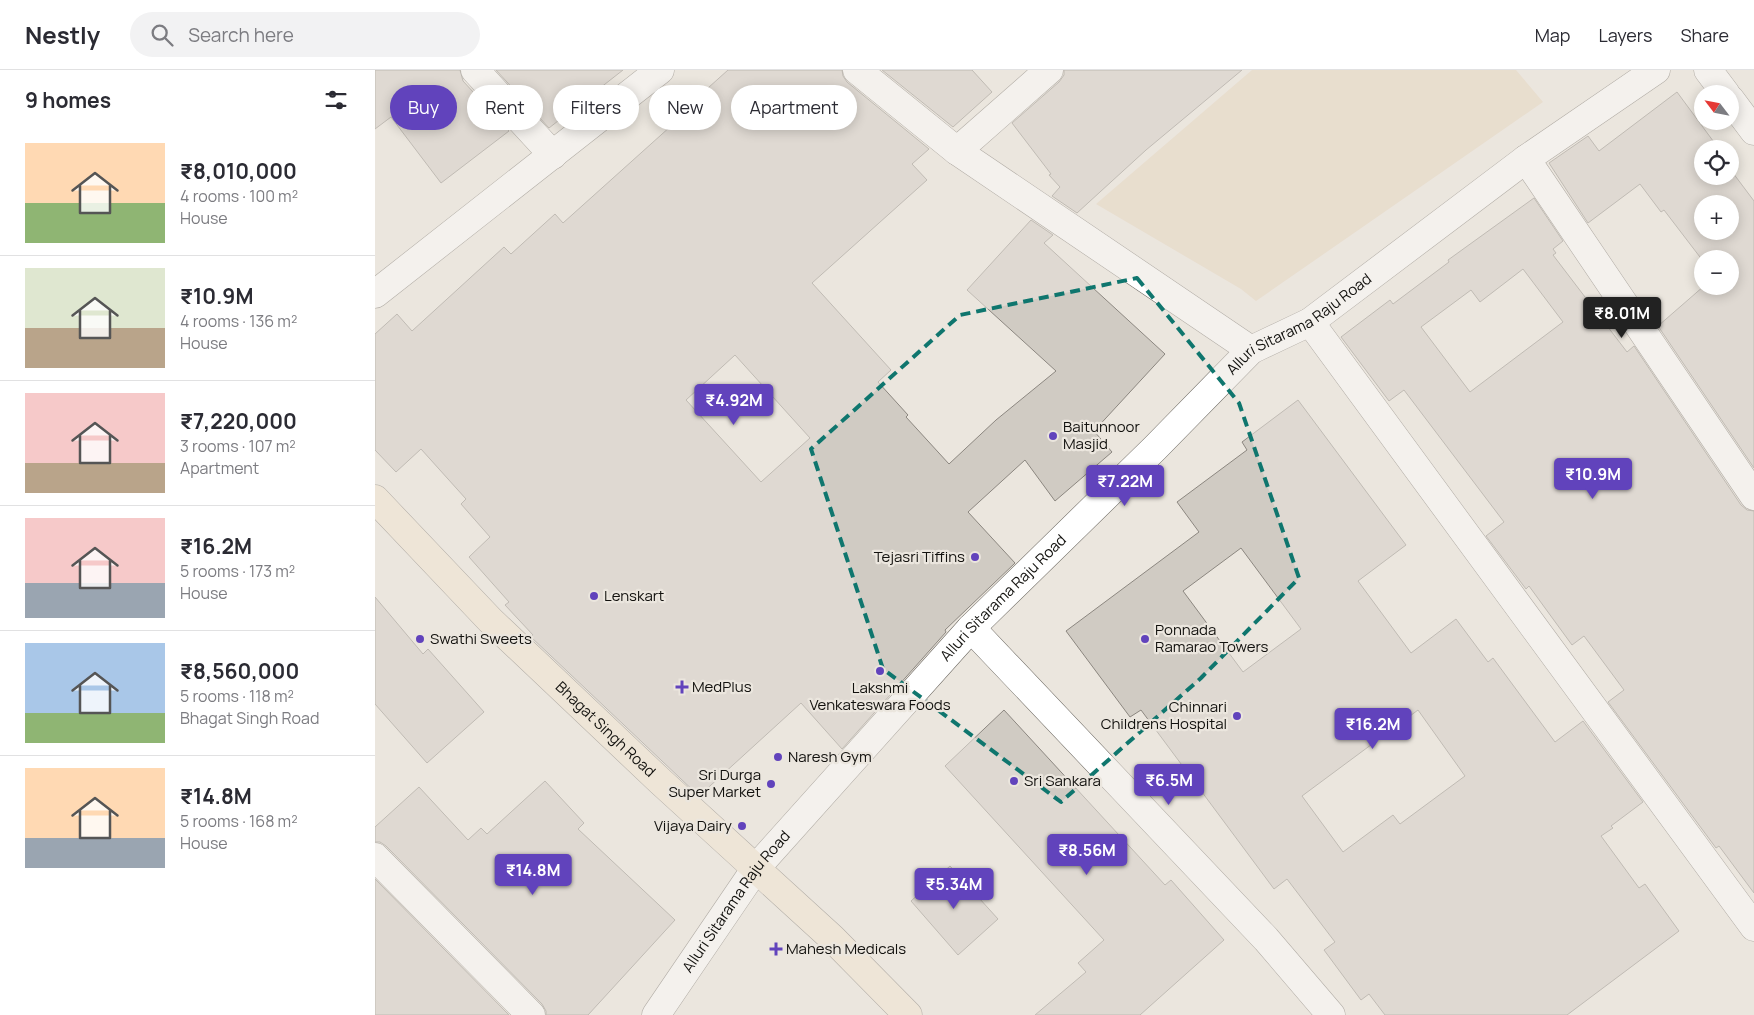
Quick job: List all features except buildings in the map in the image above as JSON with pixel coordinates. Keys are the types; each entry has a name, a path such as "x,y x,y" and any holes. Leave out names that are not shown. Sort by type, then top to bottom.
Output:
{"street":[{"path":"475,70 553,155"},
{"path":"375,294 661,70"},
{"path":"857,70 957,151 1251,350"},
{"path":"957,151 1049,70"},
{"name":"Alluri Sitarama Raju Road","path":"656,1015 756,868 971,628 1155,448 1251,350 1310,322 1526,159 1656,70"},
{"path":"1709,70 1720,85"},
{"path":"1739,111 1754,131"},
{"path":"1526,159 1754,496"},
{"path":"1310,322 1754,927"},
{"name":"Bhagat Singh Road","path":"375,499 490,620 660,781 832,938 908,1015"},
{"path":"971,628 1266,939 1331,1015"},
{"path":"375,857 531,1015"}],"highlighted area":[{"path":"1137,278 1239,403 1299,578 1201,678 1061,802 883,669 811,449 960,315"}],"shaded area":[{"path":"1252,70 1516,70 1543,102 1256,301 1241,289 1096,204"}],"place":[{"name":"Baitunnoor Masjid","path":"1053,436"},
{"name":"Tejasri Tiffins","path":"975,557"},
{"name":"Lenskart","path":"594,596"},
{"name":"Swathi Sweets","path":"420,639"},
{"name":"Ponnada Ramarao Towers","path":"1145,639"},
{"name":"Lakshmi Venkateswara Foods","path":"880,671"},
{"name":"MedPlus","path":"682,687"},
{"name":"Chinnari Childrens Hospital","path":"1237,716"},
{"name":"Naresh Gym","path":"778,757"},
{"name":"Sri Sankara","path":"1014,781"},
{"name":"Sri Durga Super Market","path":"771,784"},
{"name":"Vijaya Dairy","path":"742,826"},
{"name":"Mahesh Medicals","path":"776,949"}]}
